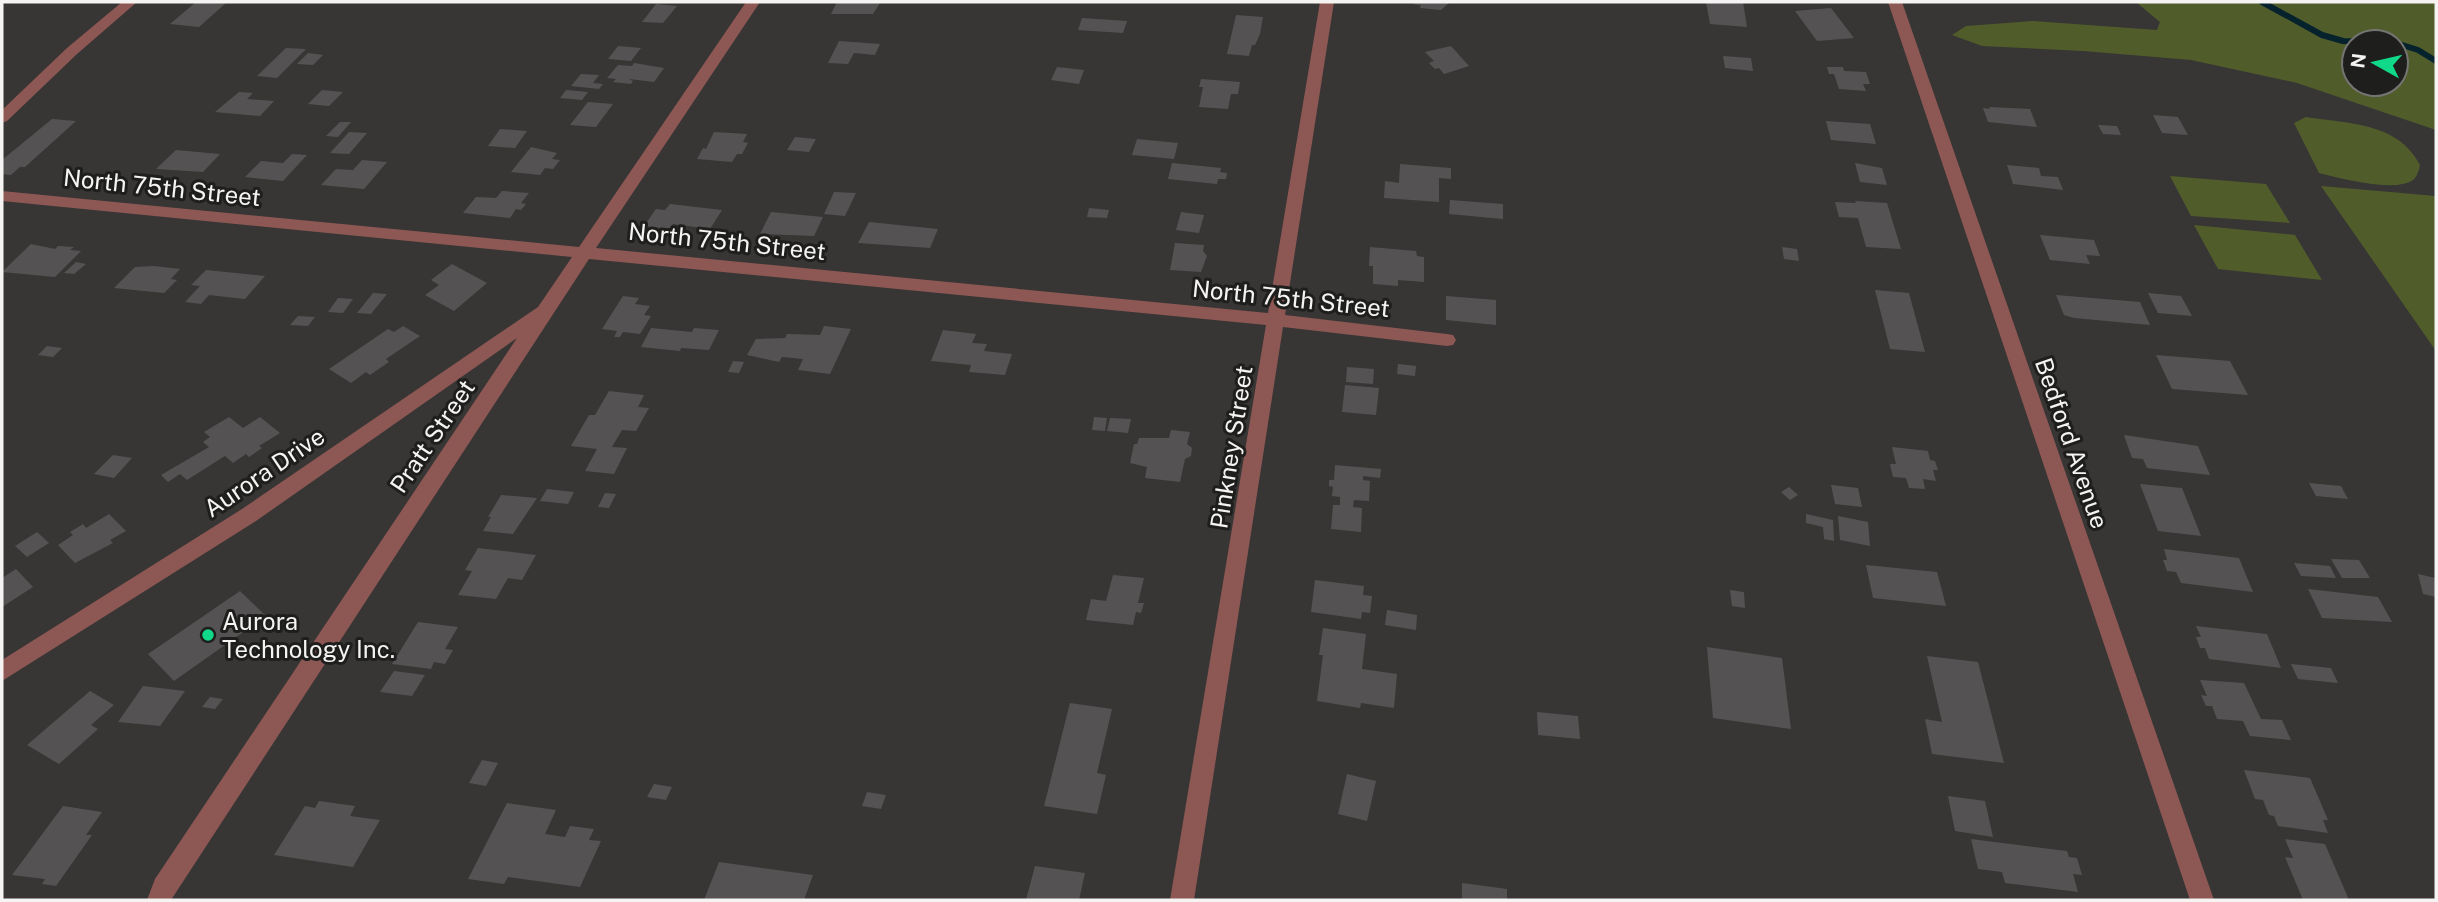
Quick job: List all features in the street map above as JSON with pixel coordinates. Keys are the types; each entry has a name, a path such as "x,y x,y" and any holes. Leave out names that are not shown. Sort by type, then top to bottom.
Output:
{"street":[{"path":"2,118 72,51 130,2"},
{"name":"Pratt Street","path":"159,900 171,876 753,2"},
{"name":"Pinkney Street","path":"1182,900 1327,2"},
{"name":"Bedford Avenue","path":"1895,2 2202,900"},
{"name":"North 75th Street","path":"2,196 1276,320 1447,340"},
{"name":"Aurora Drive","path":"2,671 249,515 549,306"}],"green space":[{"path":"2136,2 2436,2 2436,130 2341,98 2410,98 2410,28 2340,28 2340,98 2297,83 2191,60 1982,46 1952,35 1966,26 2033,21 2157,30 2160,22"},
{"path":"2306,117 2355,124 2386,133 2411,151 2420,165 2417,175 2404,184 2380,185 2319,173 2294,123"},
{"path":"2170,176 2266,184 2290,223 2191,216"},
{"path":"2321,186 2436,196 2436,351"},
{"path":"2194,225 2295,235 2322,280 2218,269"}],"building":[{"path":"196,2 227,2 199,27 170,24"},
{"path":"837,2 880,3 873,14 831,14"},
{"path":"1413,2 1450,2 1441,10 1420,8 1421,5"},
{"path":"1706,2 1743,2 1747,27 1710,24"},
{"path":"656,4 677,6 663,23 642,22"},
{"path":"1831,8 1854,38 1817,41 1795,11"},
{"path":"1236,15 1263,17 1260,34 1255,45 1252,45 1249,56 1227,54"},
{"path":"1082,18 1127,21 1123,33 1078,30"},
{"path":"839,41 880,44 875,55 854,53 848,64 828,63"},
{"path":"618,46 641,48 631,61 608,59"},
{"path":"1451,46 1469,66 1444,74 1429,63 1434,61 1425,52"},
{"path":"286,48 306,49 277,78 257,76"},
{"path":"308,53 323,55 313,65 297,64"},
{"path":"1723,56 1751,58 1753,71 1725,68"},
{"path":"634,63 664,68 654,82 629,79 633,81 631,84 613,82 616,79 607,78 618,65 632,66"},
{"path":"1057,67 1084,70 1079,84 1051,80"},
{"path":"1827,67 1866,72 1870,84 1863,84 1866,91 1839,89 1834,74 1829,74"},
{"path":"581,74 599,75 593,83 603,84 599,89 571,86"},
{"path":"1201,79 1240,82 1238,94 1231,94 1228,109 1199,107 1203,87 1199,87"},
{"path":"322,90 343,92 329,106 308,104"},
{"path":"566,90 588,92 582,100 560,98"},
{"path":"239,92 253,93 247,99 274,101 260,116 215,112"},
{"path":"588,102 613,104 596,127 570,125"},
{"path":"1989,107 2030,109 2037,127 1988,122 1983,108 1990,109"},
{"path":"2153,115 2178,117 2188,135 2162,133"},
{"path":"52,119 76,121 25,167 20,167 11,175 2,174 2,160"},
{"path":"1826,121 1870,124 1876,144 1831,140"},
{"path":"340,122 351,122 338,137 326,136"},
{"path":"2098,125 2117,126 2121,135 2103,134"},
{"path":"500,129 527,131 515,148 488,146"},
{"path":"349,132 367,133 349,154 330,153"},
{"path":"714,132 747,134 743,142 748,143 742,154 737,154 732,162 697,159 703,148 706,149"},
{"path":"795,137 816,139 809,152 787,150"},
{"path":"1137,139 1178,143 1174,159 1132,155"},
{"path":"531,147 557,153 552,159 560,160 553,169 545,168 540,175 511,172"},
{"path":"176,150 220,154 203,172 156,169"},
{"path":"292,154 307,155 283,181 245,177 261,161 283,163"},
{"path":"362,160 387,162 364,189 321,185 336,169 353,170"},
{"path":"1172,163 1221,168 1220,172 1227,173 1226,179 1218,179 1217,184 1168,179"},
{"path":"1855,163 1882,168 1887,185 1860,182"},
{"path":"1400,164 1451,168 1451,179 1439,178 1439,202 1384,198 1385,181 1399,183"},
{"path":"2007,165 2039,168 2041,176 2058,177 2063,190 2013,184"},
{"path":"502,191 529,193 521,203 526,204 521,210 516,209 510,218 463,213 476,197 496,198"},
{"path":"834,192 856,193 845,216 824,214"},
{"path":"1450,200 1503,204 1503,219 1449,214"},
{"path":"1855,201 1887,203 1901,249 1866,247 1858,218 1839,217 1835,202 1856,203"},
{"path":"670,204 722,210 710,229 673,224 669,229 644,226 656,209 665,210"},
{"path":"1089,208 1109,210 1107,218 1087,217"},
{"path":"771,212 823,217 814,236 760,234"},
{"path":"1181,212 1204,215 1199,233 1176,230"},
{"path":"869,222 938,229 930,248 858,243"},
{"path":"2040,235 2094,240 2100,256 2086,255 2090,264 2050,260"},
{"path":"1175,243 1204,245 1203,251 1207,256 1201,272 1170,270"},
{"path":"31,244 55,249 58,246 74,247 70,250 81,251 55,277 2,272"},
{"path":"1370,247 1416,251 1417,256 1424,257 1424,282 1398,280 1398,286 1373,284 1373,266 1369,266"},
{"path":"1782,247 1797,249 1799,261 1784,259"},
{"path":"76,262 86,264 74,274 64,273"},
{"path":"452,264 487,283 454,311 425,295 439,285 431,280"},
{"path":"135,267 180,269 171,279 177,280 164,293 114,288"},
{"path":"206,270 265,276 245,299 209,295 201,304 185,302 200,286 191,285"},
{"path":"1875,290 1909,293 1925,352 1890,349"},
{"path":"373,293 387,294 371,314 357,313"},
{"path":"2148,293 2181,296 2192,316 2158,313"},
{"path":"2056,295 2140,302 2150,325 2064,315"},
{"path":"623,296 639,298 635,304 650,306 644,315 651,316 640,334 623,332 620,337 614,337 617,331 602,329"},
{"path":"1446,296 1496,300 1496,325 1446,320"},
{"path":"338,298 353,299 343,313 328,312"},
{"path":"298,316 315,317 308,326 290,325"},
{"path":"403,326 420,336 386,359 389,362 370,375 366,372 351,383 329,369 388,329 394,332"},
{"path":"824,326 851,329 830,374 798,370 803,359 782,357 779,362 747,355 756,339 785,338 787,334 820,335"},
{"path":"651,328 692,332 694,328 719,330 709,350 681,348 680,351 641,347"},
{"path":"943,330 976,334 972,343 987,344 984,351 1012,354 1005,375 969,372 971,365 931,361"},
{"path":"47,346 62,348 53,357 38,355"},
{"path":"2156,355 2230,361 2248,395 2172,389"},
{"path":"733,361 744,362 739,373 728,372"},
{"path":"1398,364 1416,366 1415,376 1397,374"},
{"path":"1347,367 1374,369 1373,384 1346,382"},
{"path":"1345,385 1379,388 1376,415 1342,412"},
{"path":"609,391 644,395 638,407 649,408 636,431 622,430 612,447 627,448 614,474 585,471 597,449 571,446 589,415 595,415"},
{"path":"229,417 243,428 260,417 280,433 259,446 262,448 249,457 246,454 233,463 225,456 187,480 180,474 168,482 161,475 209,447 203,442 210,437 204,432"},
{"path":"1094,417 1107,418 1105,431 1092,430"},
{"path":"1110,418 1131,419 1128,433 1107,431"},
{"path":"1171,430 1190,432 1187,444 1192,448 1191,456 1185,459 1180,482 1145,478 1147,467 1130,463 1134,444 1137,444 1139,438 1169,438"},
{"path":"2124,435 2198,446 2210,475 2147,468 2143,459 2132,458"},
{"path":"1892,447 1928,451 1930,460 1935,461 1938,470 1933,470 1936,481 1923,479 1925,489 1909,488 1906,478 1893,477 1890,464 1896,464"},
{"path":"113,455 132,458 114,478 94,474"},
{"path":"1335,465 1381,469 1380,478 1363,476 1363,480 1370,481 1369,501 1354,500 1353,507 1362,508 1361,532 1331,529 1333,505 1340,505 1340,497 1332,496 1333,487 1329,486 1329,480 1334,480"},
{"path":"2309,483 2341,486 2348,499 2316,496"},
{"path":"2140,484 2182,488 2201,536 2158,531"},
{"path":"1831,485 1858,488 1862,507 1835,504"},
{"path":"1789,487 1798,495 1790,500 1781,492"},
{"path":"547,489 574,492 568,504 540,501"},
{"path":"605,493 616,494 609,508 598,507"},
{"path":"501,495 537,498 513,534 483,531"},
{"path":"109,514 126,531 110,540 113,543 75,563 58,545 73,535 70,532 83,524 86,528"},
{"path":"1806,514 1833,520 1834,541 1824,539 1823,527 1806,523"},
{"path":"1838,516 1868,522 1870,546 1840,540"},
{"path":"37,532 49,543 27,557 15,546"},
{"path":"478,548 536,555 522,580 508,578 496,599 458,595 472,571 465,570"},
{"path":"2164,549 2239,558 2253,592 2181,583 2176,572 2167,571 2163,560 2167,560"},
{"path":"2331,559 2359,560 2370,578 2342,578"},
{"path":"2294,563 2330,566 2336,578 2301,576"},
{"path":"1866,565 1937,572 1946,606 1873,598"},
{"path":"16,569 33,587 2,607 2,578"},
{"path":"2418,574 2435,578 2436,597 2423,594"},
{"path":"1113,575 1144,578 1138,603 1144,603 1141,613 1136,612 1133,625 1086,620 1091,599 1106,601"},
{"path":"1315,580 1364,586 1363,595 1372,596 1370,613 1362,612 1361,619 1311,612"},
{"path":"2308,589 2378,597 2392,622 2322,618"},
{"path":"1730,590 1744,592 1745,608 1732,606"},
{"name":"Aurora Technology Inc.","path":"240,591 266,616 174,681 148,654"},
{"path":"1387,610 1417,615 1416,630 1385,625"},
{"path":"418,622 458,627 445,649 453,650 445,664 434,662 431,669 392,664"},
{"path":"2196,626 2267,634 2281,668 2209,659 2205,648 2200,648 2196,637 2201,637"},
{"path":"1323,628 1366,634 1362,669 1397,674 1394,708 1361,703 1360,708 1317,701 1323,655 1319,655"},
{"path":"1707,647 1782,658 1791,729 1713,718"},
{"path":"1927,656 1978,662 2004,763 1932,754 1925,719 1942,722"},
{"path":"2291,664 2331,668 2338,683 2298,679"},
{"path":"394,671 425,675 412,696 380,692"},
{"path":"2200,680 2244,683 2261,719 2282,720 2291,740 2250,736 2243,721 2217,719 2212,706 2206,706 2201,695 2207,696"},
{"path":"143,686 185,691 160,726 118,722"},
{"path":"90,691 114,705 91,725 98,729 59,764 27,745"},
{"path":"210,697 223,699 215,709 202,707"},
{"path":"1070,703 1112,709 1097,773 1106,775 1097,814 1044,806"},
{"path":"1537,712 1578,716 1580,739 1538,735"},
{"path":"482,760 498,763 486,786 469,783"},
{"path":"2244,770 2310,778 2328,820 2323,820 2328,833 2278,826 2274,816 2269,815 2263,800 2255,799"},
{"path":"1347,774 1376,781 1367,821 1338,814"},
{"path":"654,784 672,787 666,800 647,797"},
{"path":"867,792 886,795 881,809 862,806"},
{"path":"1948,796 1985,801 1993,837 1955,831"},
{"path":"319,801 355,806 350,816 380,820 353,867 274,855 305,806 315,808"},
{"path":"507,803 556,810 545,834 565,837 570,826 594,829 589,840 601,841 580,887 508,877 504,884 468,879"},
{"path":"63,806 102,812 86,835 92,835 56,886 42,884 45,879 12,875"},
{"path":"1971,839 2067,851 2069,857 2077,858 2082,875 2073,874 2078,892 2005,883 2002,872 1978,869"},
{"path":"2285,839 2325,844 2349,900 2303,900 2285,857 2293,858"},
{"path":"719,862 813,875 804,900 704,900"},
{"path":"1035,866 1085,873 1079,900 1026,900"},
{"path":"1462,883 1507,889 1507,900 1462,900"}],"waterway":[{"path":"2262,2 2322,35 2340,40"},
{"path":"2410,47 2436,61"}],"place":[{"name":"Aurora Technology Inc.","path":"208,635"}]}
